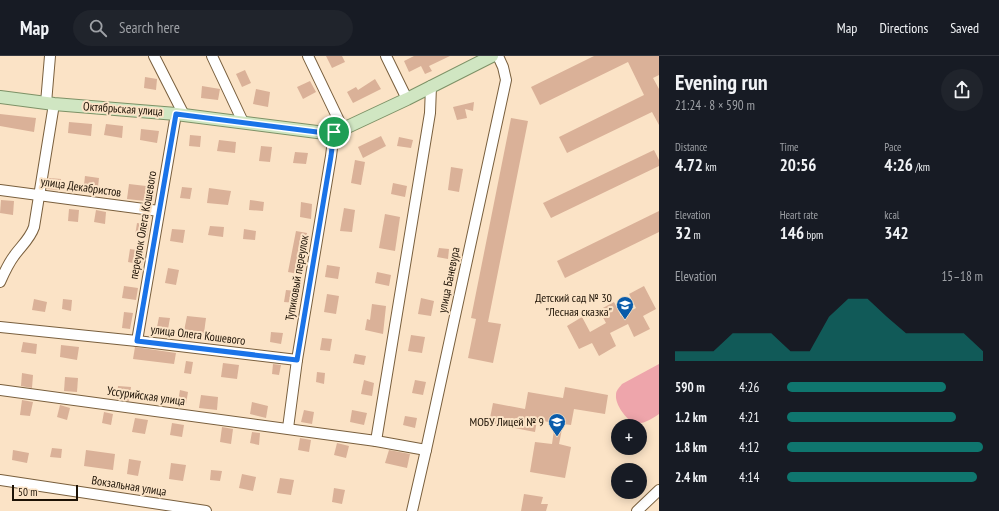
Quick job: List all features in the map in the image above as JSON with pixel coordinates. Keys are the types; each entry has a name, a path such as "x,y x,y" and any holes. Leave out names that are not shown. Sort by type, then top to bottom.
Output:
{"main road":[{"name":"Октябрьская улица","path":"0,96 50,103 180,114 325,133 338,130 407,99 478,59 492,56"}],"street":[{"path":"0,282 6,268 32,232 39,194 50,103 50,56"},
{"path":"154,56 180,114"},
{"path":"212,56 243,122"},
{"path":"308,56 338,130"},
{"path":"386,56 407,99"},
{"name":"улица Баневура","path":"412,511 506,80 503,67 498,56"},
{"path":"376,441 430,113 431,86"},
{"name":"переулок Олега Кошевого","path":"137,341 159,211 180,114"},
{"name":"Тупиковый переулок","path":"288,428 297,360 331,156 338,130"},
{"name":"улица Декабристов","path":"0,190 159,211"},
{"name":"улица Олега Кошевого","path":"0,327 137,341 297,360"},
{"name":"Уссурийская улица","path":"0,390 288,428 426,450"},
{"name":"Вокзальная улица","path":"0,480 206,511"},
{"path":"637,511 659,490"}],"shaded area":[{"path":"659,364 659,414 647,421 647,419 628,419 619,407 616,399 618,389 622,384"}],"building":[{"path":"326,56 342,56 345,62 332,68"},
{"path":"414,56 450,56 429,66 432,71 425,74 421,66 409,72 404,61"},
{"path":"594,56 659,56 659,75 653,78 659,89 659,125 652,112 567,153 559,137 644,95 628,62 540,105 531,87"},
{"path":"245,70 251,83 242,87 236,74"},
{"path":"145,77 157,79 156,90 144,88"},
{"path":"375,79 381,89 353,103 347,92 356,87 358,90"},
{"path":"310,81 316,92 303,99 297,87"},
{"path":"202,86 220,89 218,100 201,98"},
{"path":"256,89 270,92 268,107 253,104"},
{"path":"474,102 473,111 465,109 467,118 457,120 453,107"},
{"path":"0,114 36,118 34,132 0,126"},
{"path":"511,118 528,121 488,322 501,324 493,363 468,358 476,319 471,318"},
{"path":"69,122 92,124 91,136 68,133"},
{"path":"106,124 123,126 122,138 104,135"},
{"path":"141,129 159,131 157,143 140,140"},
{"path":"190,135 201,136 200,147 189,146"},
{"path":"381,136 386,146 363,158 358,147"},
{"path":"399,137 413,140 411,148 397,146"},
{"path":"219,140 236,142 235,153 217,151"},
{"path":"261,146 272,147 270,162 259,161"},
{"path":"654,150 659,160 659,166 551,218 543,203"},
{"path":"295,152 308,153 306,164 293,163"},
{"path":"355,160 365,162 361,185 351,183"},
{"path":"451,167 463,169 459,192 448,190"},
{"path":"85,176 99,178 98,187 84,185"},
{"path":"49,178 61,179 59,190 47,189"},
{"path":"393,183 407,186 405,197 391,194"},
{"path":"129,184 146,186 145,201 127,199"},
{"path":"182,187 192,188 190,199 180,198"},
{"path":"209,188 231,191 228,205 207,203"},
{"path":"1,200 14,201 13,215 0,213"},
{"path":"250,200 264,202 263,211 249,210"},
{"path":"301,202 312,204 311,219 300,217"},
{"path":"344,208 355,210 352,232 340,231"},
{"path":"69,209 79,210 78,222 68,221"},
{"path":"96,210 106,212 105,224 94,222"},
{"path":"659,211 659,232 565,278 557,261"},
{"path":"385,214 400,217 395,251 379,248"},
{"path":"137,223 149,225 147,238 135,236"},
{"path":"210,226 224,227 223,237 208,235"},
{"path":"172,229 185,230 183,243 170,241"},
{"path":"244,229 256,231 255,240 243,239"},
{"path":"296,231 307,233 303,258 305,258 303,275 288,272"},
{"path":"439,248 449,249 448,259 437,257"},
{"path":"130,249 144,251 142,265 128,262"},
{"path":"327,265 340,267 338,279 325,277"},
{"path":"168,268 179,270 176,285 165,283"},
{"path":"377,272 391,275 389,286 375,283"},
{"path":"124,286 138,288 136,300 122,298"},
{"name":"Детский сад № 30 \"Лесная сказка\"","path":"644,286 656,309 643,316 650,329 634,337 628,324 610,333 616,346 599,356 592,343 579,349 567,326 582,317 590,332 606,323 599,310 614,302 621,316 636,308 629,294"},
{"path":"286,290 297,291 296,303 284,302"},
{"path":"327,294 339,296 336,314 324,312"},
{"path":"421,298 434,301 431,316 418,314"},
{"path":"34,299 47,302 45,312 32,310"},
{"path":"63,299 72,300 71,311 62,309"},
{"path":"372,304 386,306 383,334 365,330 367,319 370,320"},
{"path":"124,312 133,313 130,329 122,328"},
{"path":"187,316 206,318 204,333 184,331"},
{"path":"159,317 170,318 168,329 157,327"},
{"path":"271,332 283,333 281,344 270,342"},
{"path":"411,335 425,337 422,353 408,351"},
{"path":"322,338 332,339 330,351 320,350"},
{"path":"23,342 37,344 36,354 21,352"},
{"path":"61,345 79,347 77,360 60,357"},
{"path":"135,347 176,353 174,364 133,359"},
{"path":"355,354 366,356 364,365 353,363"},
{"path":"186,361 193,362 191,374 184,373"},
{"path":"223,363 239,365 237,379 221,377"},
{"path":"273,364 281,365 279,375 272,374"},
{"path":"317,372 325,373 324,384 316,382"},
{"path":"22,373 33,375 32,388 21,386"},
{"path":"65,377 78,378 77,392 64,391"},
{"path":"364,380 374,383 372,396 361,394"},
{"path":"415,380 426,382 423,395 412,393"},
{"path":"118,386 131,387 129,401 117,399"},
{"name":"МОБУ Лицей № 9","path":"565,387 608,395 605,414 574,409 571,425 563,424 559,444 571,447 565,478 530,472 535,442 552,444 555,423 537,420 535,432 489,423 493,403 525,409 528,392 563,398"},
{"path":"180,390 188,392 186,404 178,402"},
{"path":"201,395 218,397 217,410 199,408"},
{"path":"22,400 33,402 30,416 20,415"},
{"path":"252,402 268,406 266,418 250,414"},
{"path":"60,405 70,408 67,420 57,417"},
{"path":"304,410 314,412 312,424 301,422"},
{"path":"352,410 367,413 364,425 350,422"},
{"path":"104,412 113,414 111,425 102,423"},
{"path":"405,416 417,418 415,428 403,425"},
{"path":"135,418 148,420 145,434 132,432"},
{"path":"172,423 184,425 182,437 170,435"},
{"path":"222,427 233,429 231,444 220,442"},
{"path":"252,432 260,433 259,445 250,443"},
{"path":"300,438 311,440 309,452 298,450"},
{"path":"337,443 349,446 346,458 334,455"},
{"path":"52,448 62,449 61,458 50,457"},
{"path":"13,450 29,453 27,463 12,460"},
{"path":"86,450 115,454 113,470 84,466"},
{"path":"389,450 410,454 407,468 385,463"},
{"path":"129,459 141,461 138,476 127,474"},
{"path":"171,463 186,465 183,481 169,479"},
{"path":"211,470 222,471 220,481 210,480"},
{"path":"242,474 256,477 253,491 239,488"},
{"path":"280,478 294,480 291,495 277,493"},
{"path":"334,488 345,490 342,504 332,502"},
{"path":"524,494 543,497 541,504 548,504 546,511 521,511"}],"place":[{"name":"Детский сад № 30 \"Лесная сказка\"","path":"625,320"},
{"name":"МОБУ Лицей № 9","path":"557,437"}],"route":[{"path":"176,114 325,133 334,132 297,360 137,341 176,114"}]}
